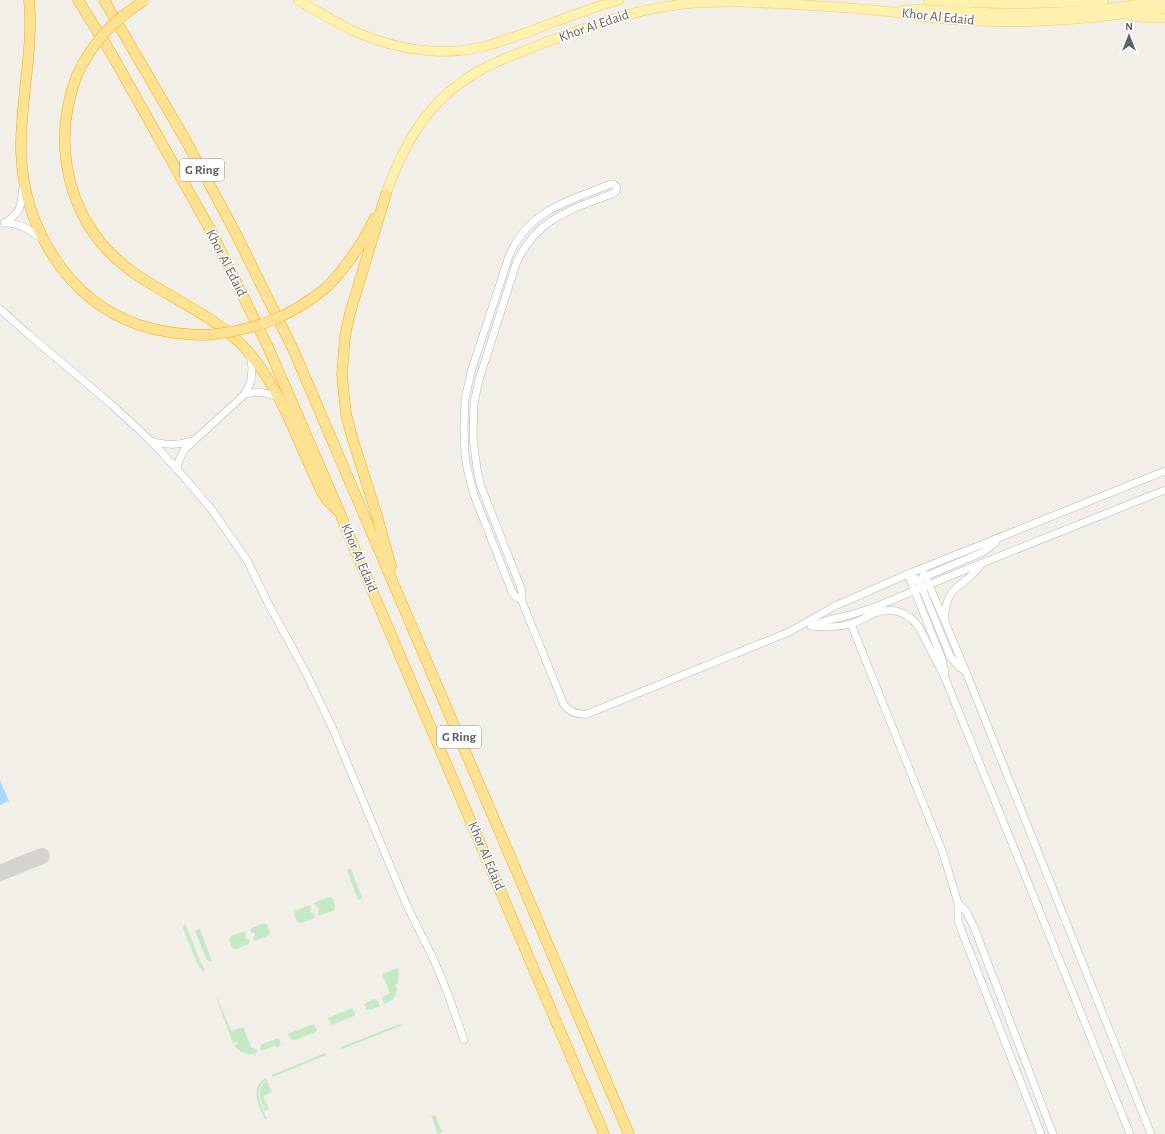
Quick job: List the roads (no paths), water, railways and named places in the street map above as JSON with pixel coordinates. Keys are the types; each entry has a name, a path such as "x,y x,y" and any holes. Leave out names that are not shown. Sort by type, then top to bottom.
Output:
{"highway":[{"path":"29,0 30,31 21,137 23,179 30,208 45,242 65,274 79,289 97,303 117,315 138,324 159,330 176,333 207,335 241,331 286,315 303,306 327,287 350,260 361,244 386,194"},
{"name":"Khor Al Edaid","path":"78,0 111,53 211,231 268,347 604,1134"},
{"name":"Khor Al Edaid","path":"104,0 189,146 234,230 293,349 630,1134"},
{"path":"145,0 131,9 109,28 89,52 77,75 67,107 64,137 64,155 72,190 86,221 108,250 122,264 138,276 218,324 235,338 250,354 269,379 322,492 327,500 340,513"},
{"path":"386,194 350,313 345,336 342,375 346,414 377,516 398,595"}],"main road":[{"name":"Khor Al Edaid","path":"298,0 356,32 396,46 416,50 436,51 472,49 492,44 619,0"},
{"name":"Khor Al Edaid","path":"928,0 982,4 1049,4 1104,0"},
{"path":"883,11 920,9 998,13 1049,13 1108,8 1164,0"},
{"name":"Khor Al Edaid","path":"386,194 397,164 412,134 438,102 454,88 486,67 502,59 585,28 637,12 684,4 761,2 883,11 934,18 999,22 1060,20 1123,15 1165,8"},
{"path":"1123,15 1165,18"}],"street":[{"path":"2,223 17,214 20,210 23,179"},
{"path":"521,599 516,597 512,592 470,482 465,455 464,427 467,386 509,256 520,236 531,223 545,212 565,202 613,184 616,185 617,189 614,193 556,217 539,229 525,245 516,264 481,372 476,391 473,414 473,438 478,476 521,588 521,599 562,701 568,709 577,714 592,712 789,632 835,606 908,574 1165,471"},
{"path":"2,223 20,226 34,233 45,242"},
{"path":"0,309 111,404 150,440 212,510 247,560 277,620 310,679 333,729 407,906 448,994 464,1040"},
{"path":"177,469 182,454 245,394 251,380 252,368 250,354"},
{"path":"245,394 259,391 278,398"},
{"path":"150,440 161,444 176,445 195,440"},
{"path":"789,632 796,632 825,621 869,609 914,590 923,584 981,564 1165,490"},
{"path":"925,577 983,552 992,546 999,538"},
{"path":"946,624 945,612 951,594 959,584 973,573 981,564"},
{"path":"922,569 925,577 923,584 950,656 958,666 966,672"},
{"path":"908,574 923,584 946,624 1150,1134"},
{"path":"908,574 942,659 945,669 945,678"},
{"path":"811,626 831,627 851,624 880,611 894,610 906,614 917,623 945,678 1130,1134"},
{"path":"851,624 943,853 958,903 958,915 962,932 1041,1134"},
{"path":"958,903 969,916 974,927 1053,1134"}],"water":[{"path":"0,780 9,801 0,805"}]}
